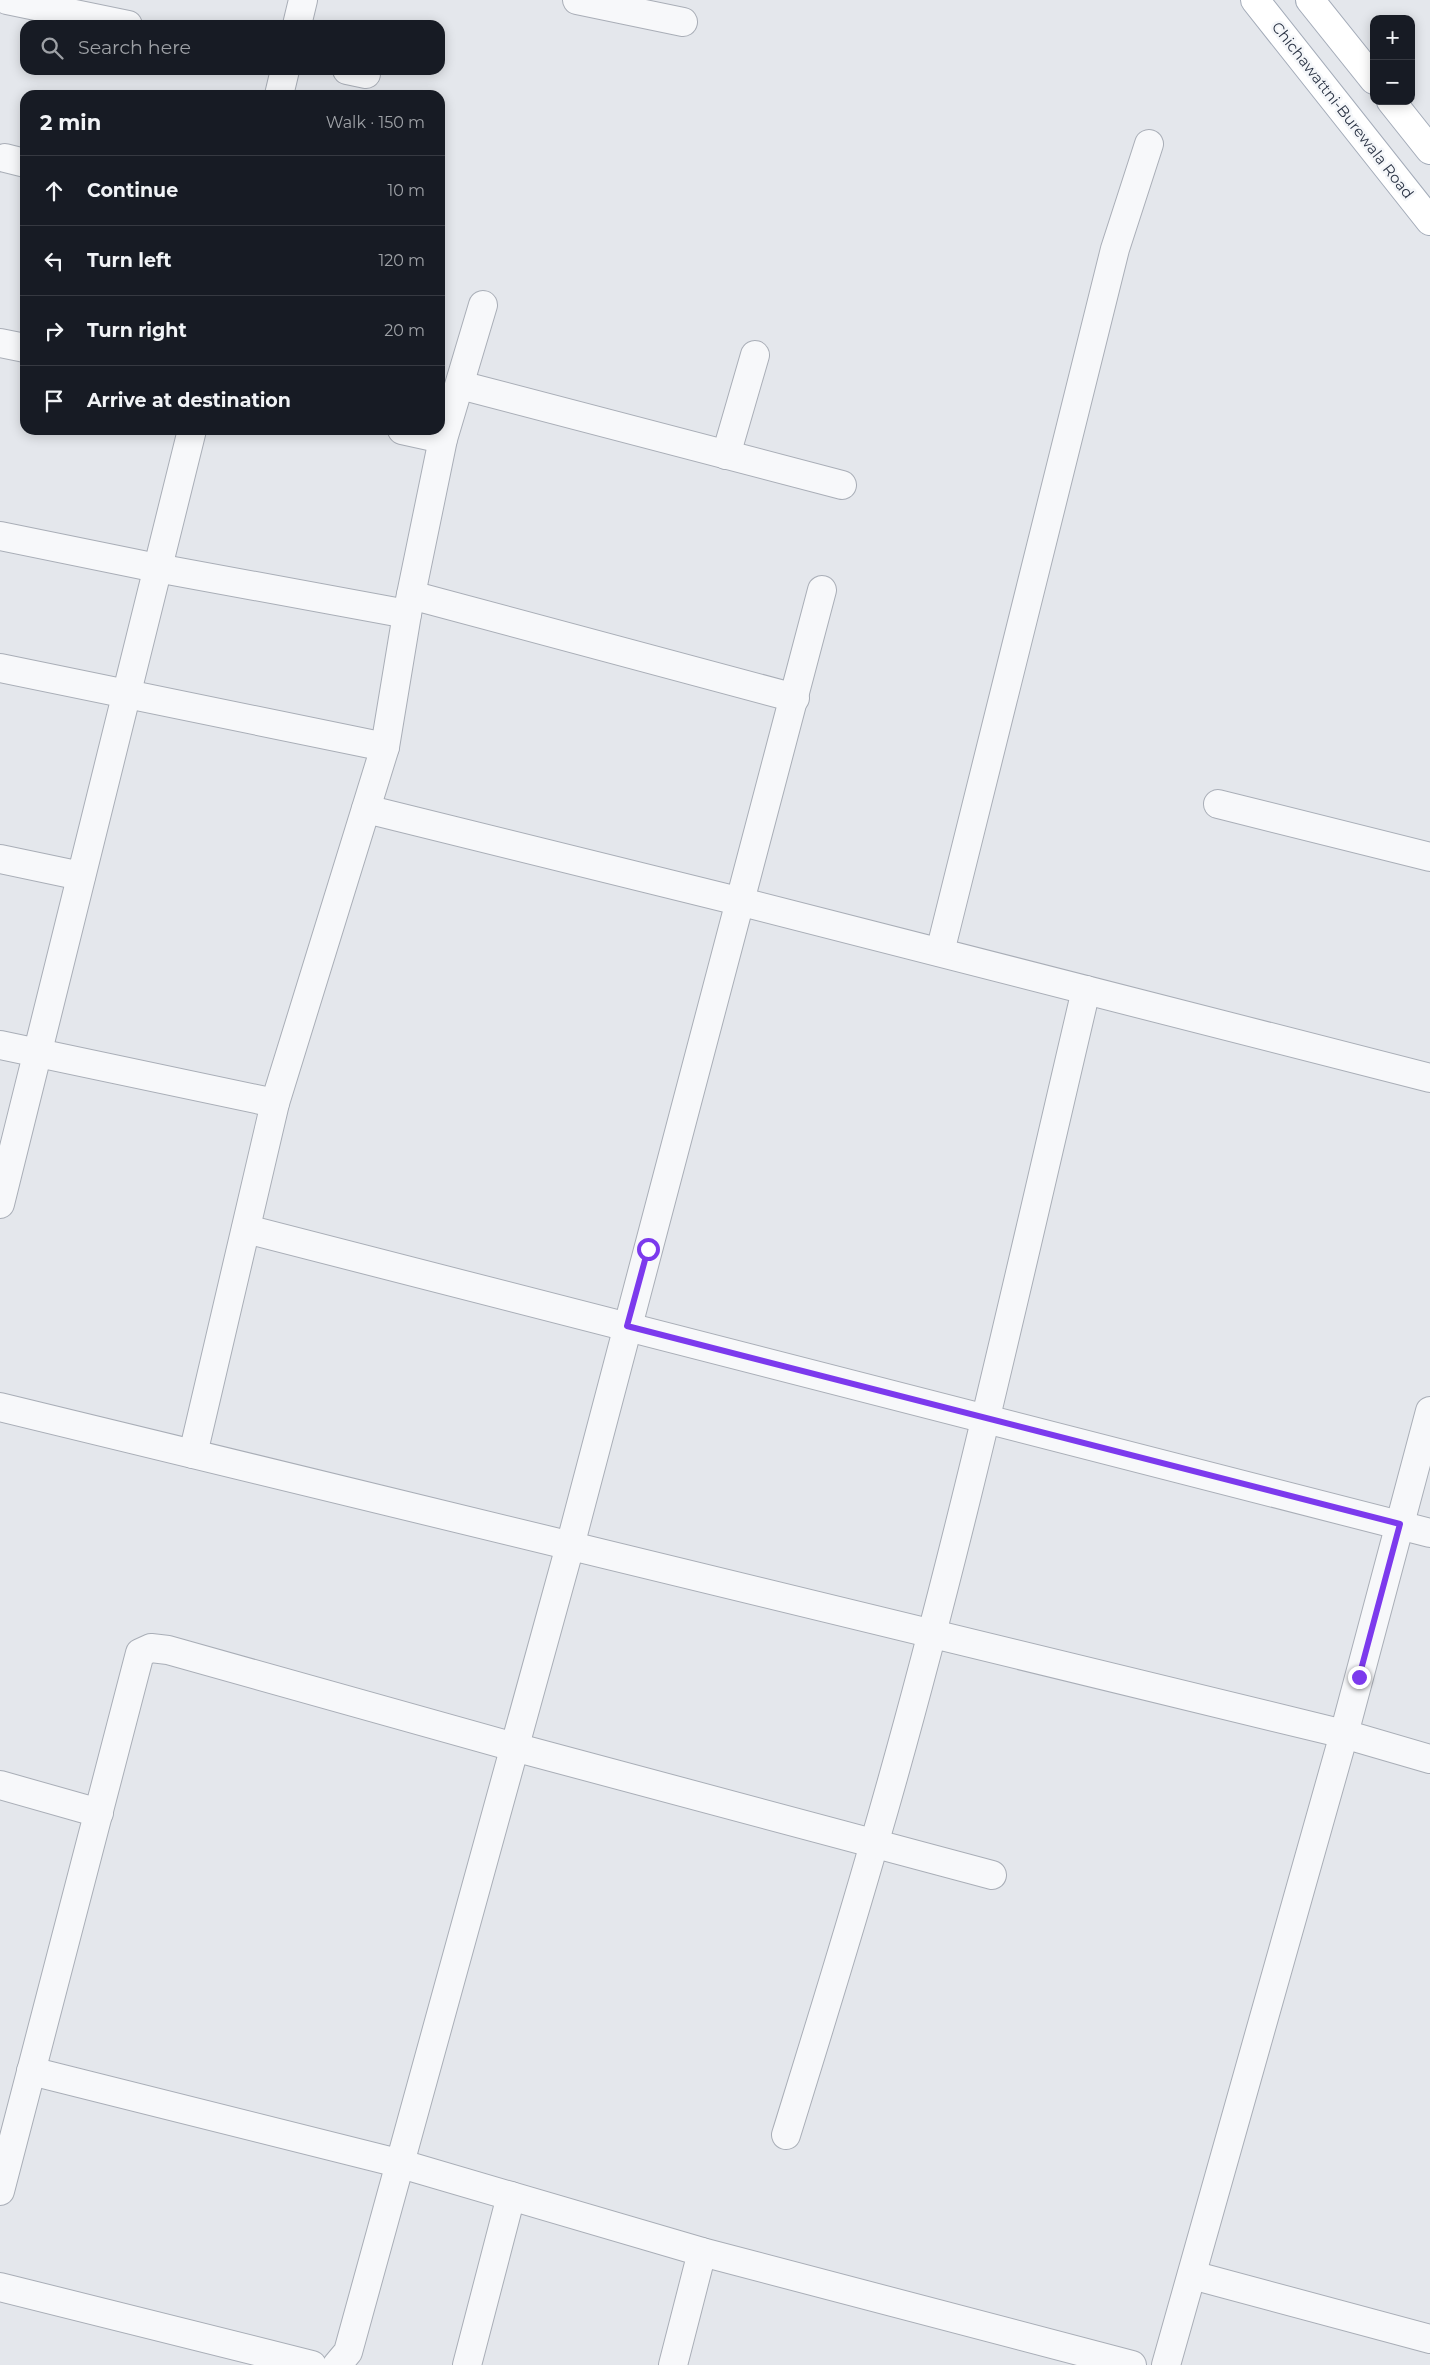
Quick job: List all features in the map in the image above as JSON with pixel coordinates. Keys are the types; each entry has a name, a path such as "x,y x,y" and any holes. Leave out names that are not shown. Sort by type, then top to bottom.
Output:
{"main road":[{"name":"Chichawattni-Burewala Road","path":"1255,0 1430,221"},
{"path":"1310,0 1370,75"},
{"path":"1394,105 1430,150"}],"street":[{"path":"7,0 104,20"},
{"path":"298,20 303,0"},
{"path":"577,0 682,22"},
{"path":"280,90 284,75"},
{"path":"940,952 1115,249 1149,144"},
{"path":"445,433 483,305"},
{"path":"0,343 20,347"},
{"path":"726,455 755,355"},
{"path":"460,385 842,485"},
{"path":"0,1204 191,435"},
{"path":"425,435 443,439"},
{"path":"193,1454 276,1103 385,747 409,604 444,435"},
{"path":"0,536 157,568 409,604 795,698"},
{"path":"337,2365 348,2352 398,2163 570,1546 627,1326 742,902 822,590"},
{"path":"0,668 385,747"},
{"path":"1218,804 1430,857"},
{"path":"366,809 940,952 1430,1078"},
{"path":"0,859 81,876"},
{"path":"786,2135 874,1844 931,1634 985,1418 1086,990"},
{"path":"0,1045 276,1103"},
{"path":"246,1229 1430,1533"},
{"path":"0,1407 1344,1734 1430,1759"},
{"path":"1166,2365 1344,1734 1430,1411"},
{"path":"0,2192 140,1653 151,1648 168,1650 514,1747 992,1875"},
{"path":"0,1785 99,1812"},
{"path":"31,2071 398,2163 702,2252 1132,2365"},
{"path":"467,2365 511,2196"},
{"path":"673,2365 702,2252"},
{"path":"1192,2275 1430,2339"},
{"path":"0,2287 312,2365"}],"route":[{"path":"648,1249 627,1326 1400,1524 1359,1677"}]}
